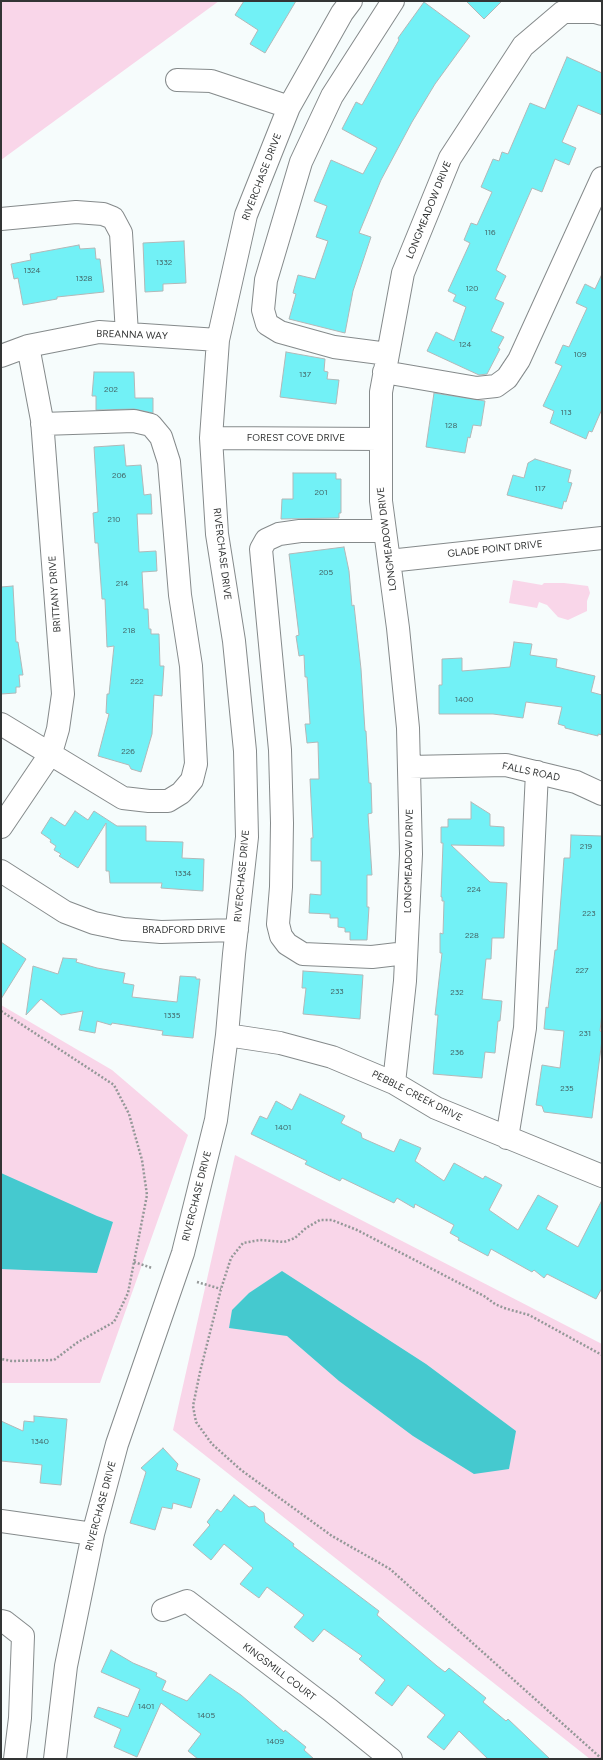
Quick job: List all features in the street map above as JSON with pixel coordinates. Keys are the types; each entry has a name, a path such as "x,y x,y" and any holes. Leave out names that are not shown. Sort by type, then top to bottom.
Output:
{"street":[{"name":"RIVERCHASE DRIVE","path":"55,1759 66,1666 93,1534 117,1444 183,1253 216,1120 227,1035 247,837 245,751 234,641 217,534 211,438 218,340 246,215 289,107 342,13 351,1"},
{"path":"393,1 332,96 302,162 266,280 262,310 267,324 280,332 477,388 496,386 507,378 519,360 602,178"},
{"name":"LONGMEADOW DRIVE","path":"394,1083 405,981 411,854 408,728 398,628 381,501 381,392 386,363 404,273 450,158 523,46 563,12 591,9"},
{"path":"177,80 211,81 289,107"},
{"path":"1,219 76,212 103,214 113,218 121,232 127,334"},
{"name":"BREANNA WAY","path":"1,356 28,346 99,332 218,340"},
{"name":"BRITTANY DRIVE","path":"1,827 51,753 58,729 63,694 42,424 28,346"},
{"path":"1,724 123,798 149,801 168,801 181,793 192,780 196,764 191,666 180,595 168,462 162,437 151,425 134,421 42,424"},
{"name":"FOREST COVE DRIVE","path":"211,438 380,439"},
{"path":"385,531 300,531 279,534 266,540 261,550 280,750 282,823 278,924 281,936 287,944 303,954 372,957 406,953"},
{"name":"GLADE POINT DRIVE","path":"389,561 602,538"},
{"name":"FALLS ROAD","path":"409,767 506,765 576,782 602,794"},
{"path":"507,1138 525,1028 537,772"},
{"name":"BRADFORD DRIVE","path":"1,871 65,912 94,923 123,929 161,932 237,930"},
{"name":"PEBBLE CREEK DRIVE","path":"227,1035 280,1043 332,1057 394,1083 436,1108 602,1176"},
{"path":"1,1521 93,1534"},
{"name":"KINGSMILL COURT","path":"163,1610 187,1601 330,1710 391,1759"},
{"path":"1,1621 5,1622 23,1636 20,1718 15,1759"}],"path":[{"path":"1,1011 114,1085 129,1114 142,1160 147,1195 128,1294 114,1322 78,1342 54,1360 12,1361 1,1359"},
{"path":"602,1354 529,1315 499,1306 484,1296 357,1230 332,1220 320,1220 306,1228 295,1238 284,1242 260,1240 243,1243 231,1258 221,1289 193,1406 196,1422 212,1444 241,1470 332,1536 390,1569 602,1759"},
{"path":"134,1262 152,1268"},
{"path":"197,1282 221,1289"}],"shaded area":[{"path":"1,1 219,1 1,160"},
{"path":"513,580 542,585 544,583 564,583 588,586 590,593 587,601 587,611 568,620 558,617 547,605 539,602 537,608 509,603"},
{"path":"1,1005 112,1070 188,1135 100,1383 1,1383"},
{"path":"235,1155 602,1344 602,1759 590,1759 173,1430"}],"water":[{"path":"1,1173 113,1222 97,1273 1,1269"},
{"path":"282,1271 426,1364 516,1431 509,1469 474,1474 413,1436 339,1381 287,1336 229,1328 232,1310 249,1293"}],"building":[{"path":"244,1 296,1 265,53 250,44 258,30 235,15"},
{"path":"466,1 502,1 484,19"},
{"path":"424,2 470,36 435,84 412,122 381,180 359,233 371,237 353,291 345,333 289,319 296,294 293,293 298,275 315,279 328,241 316,237 327,206 314,201 331,160 363,174 377,148 342,129 356,102 362,105 399,40 398,38"},
{"path":"567,57 602,73 602,115 578,105 562,142 576,148 569,165 555,159 542,192 532,188 496,270 506,276 495,299 504,303 491,331 504,337 498,348 500,349 487,374 479,375 427,351 436,332 454,341 466,307 453,301 456,295 448,291 470,243 464,240 471,223 477,225 492,192 481,187 493,159 499,161 502,152 508,154 530,103 545,109"},
{"path":"184,241 186,283 163,284 163,291 145,292 143,243"},
{"path":"79,245 80,249 95,248 96,259 100,259 104,292 57,297 57,299 23,305 18,278 14,279 11,264 31,260 30,254"},
{"path":"602,274 602,409 592,432 589,431 586,439 550,423 554,411 543,406 562,366 555,363 563,345 569,347 587,308 576,303 585,284 595,289"},
{"path":"286,352 325,359 324,371 328,372 327,379 339,380 336,404 280,397"},
{"path":"94,372 134,372 135,398 153,398 153,413 134,409 96,410 96,396 92,396"},
{"path":"434,393 485,401 481,426 473,425 470,438 468,437 465,453 426,447"},
{"path":"124,445 126,466 141,465 144,495 151,494 152,514 137,514 139,552 156,551 157,571 142,572 144,609 148,609 149,629 151,629 151,634 159,634 160,666 164,666 162,696 154,695 152,734 141,772 131,769 129,765 98,756 109,714 106,713 107,694 109,694 114,646 107,647 105,599 102,599 98,543 95,543 93,513 98,512 94,447"},
{"path":"535,459 571,470 568,482 572,483 566,502 564,501 562,509 507,495 513,475 524,478 528,463"},
{"path":"293,473 336,473 336,479 341,479 341,513 339,513 339,518 281,519 282,499 293,499"},
{"path":"344,547 349,571 352,606 354,605 361,669 369,783 371,783 372,813 368,814 372,875 367,875 367,907 369,907 367,940 350,940 350,932 345,932 345,928 338,927 338,918 330,918 330,914 309,913 310,894 321,895 321,861 311,861 311,838 313,838 310,779 319,779 318,742 307,743 305,724 310,724 307,677 305,677 304,655 299,656 296,636 299,635 289,554"},
{"path":"13,586 16,642 18,642 23,675 19,675 20,687 16,687 16,693 1,694 1,587"},
{"path":"514,642 532,644 530,655 557,659 556,667 595,676 591,692 602,695 602,735 598,734 598,736 565,728 565,726 558,724 562,707 526,702 523,718 493,714 439,714 439,685 442,685 442,659 462,658 462,671 510,667"},
{"path":"471,802 490,814 490,826 504,827 504,846 451,845 490,882 507,883 504,938 492,938 491,959 486,959 482,999 502,1001 500,1021 498,1021 495,1053 485,1052 482,1078 433,1074 438,1015 435,1015 442,953 440,953 440,933 443,934 444,901 442,901 441,897 443,843 441,843 441,827 448,827 448,819 471,819"},
{"path":"75,811 88,820 94,811 117,826 146,826 146,841 183,842 182,858 204,859 203,891 161,888 162,883 110,883 109,871 106,871 106,823 78,868 59,856 61,854 54,850 56,846 50,842 51,840 41,833 51,817 65,826"},
{"path":"571,835 602,836 602,1013 600,1031 602,1032 602,1040 592,1118 544,1112 542,1106 536,1105 542,1065 560,1068 564,1031 544,1029 555,950 557,950 564,858 570,858"},
{"path":"1,942 26,959 1,999"},
{"path":"63,958 77,959 76,962 97,968 125,973 123,983 134,985 132,997 177,1002 180,976 196,977 196,979 200,979 193,1038 162,1035 163,1031 112,1023 111,1025 97,1021 95,1033 79,1030 83,1011 61,1015 41,999 26,1015 33,966 58,974"},
{"path":"303,971 363,975 360,1019 303,1014 306,988 302,988"},
{"path":"300,1094 345,1116 341,1123 361,1133 362,1138 394,1152 400,1139 421,1148 415,1161 444,1181 454,1163 483,1179 485,1176 502,1185 489,1210 518,1230 538,1195 558,1206 546,1229 578,1247 602,1200 602,1288 596,1299 547,1274 544,1278 534,1270 532,1272 491,1249 488,1256 458,1240 459,1238 450,1233 454,1225 415,1204 414,1208 397,1198 394,1203 342,1178 340,1181 305,1164 307,1161 251,1134 260,1116 267,1119 276,1101 292,1110"},
{"path":"34,1416 67,1419 61,1485 40,1483 42,1465 1,1461 1,1421 23,1431 24,1421 34,1422"},
{"path":"163,1448 178,1464 176,1470 200,1479 191,1508 173,1503 172,1509 162,1507 155,1530 130,1523 146,1472 141,1468"},
{"path":"234,1495 249,1507 255,1506 264,1513 265,1522 294,1544 293,1546 379,1611 377,1615 437,1666 445,1672 449,1668 486,1698 483,1702 506,1721 508,1719 550,1759 488,1759 459,1731 444,1750 427,1737 445,1715 408,1685 392,1706 375,1693 385,1680 359,1659 362,1656 324,1629 313,1642 294,1627 304,1615 267,1587 259,1598 240,1584 253,1568 224,1544 211,1560 193,1545 210,1525 207,1522 217,1509 221,1512"},
{"path":"111,1650 133,1663 157,1673 156,1676 166,1681 162,1690 187,1701 210,1674 241,1695 284,1732 285,1730 306,1747 304,1750 314,1759 198,1759 188,1751 201,1734 161,1703 137,1757 114,1747 121,1729 94,1717 98,1707 128,1717 140,1689 101,1672"}]}
